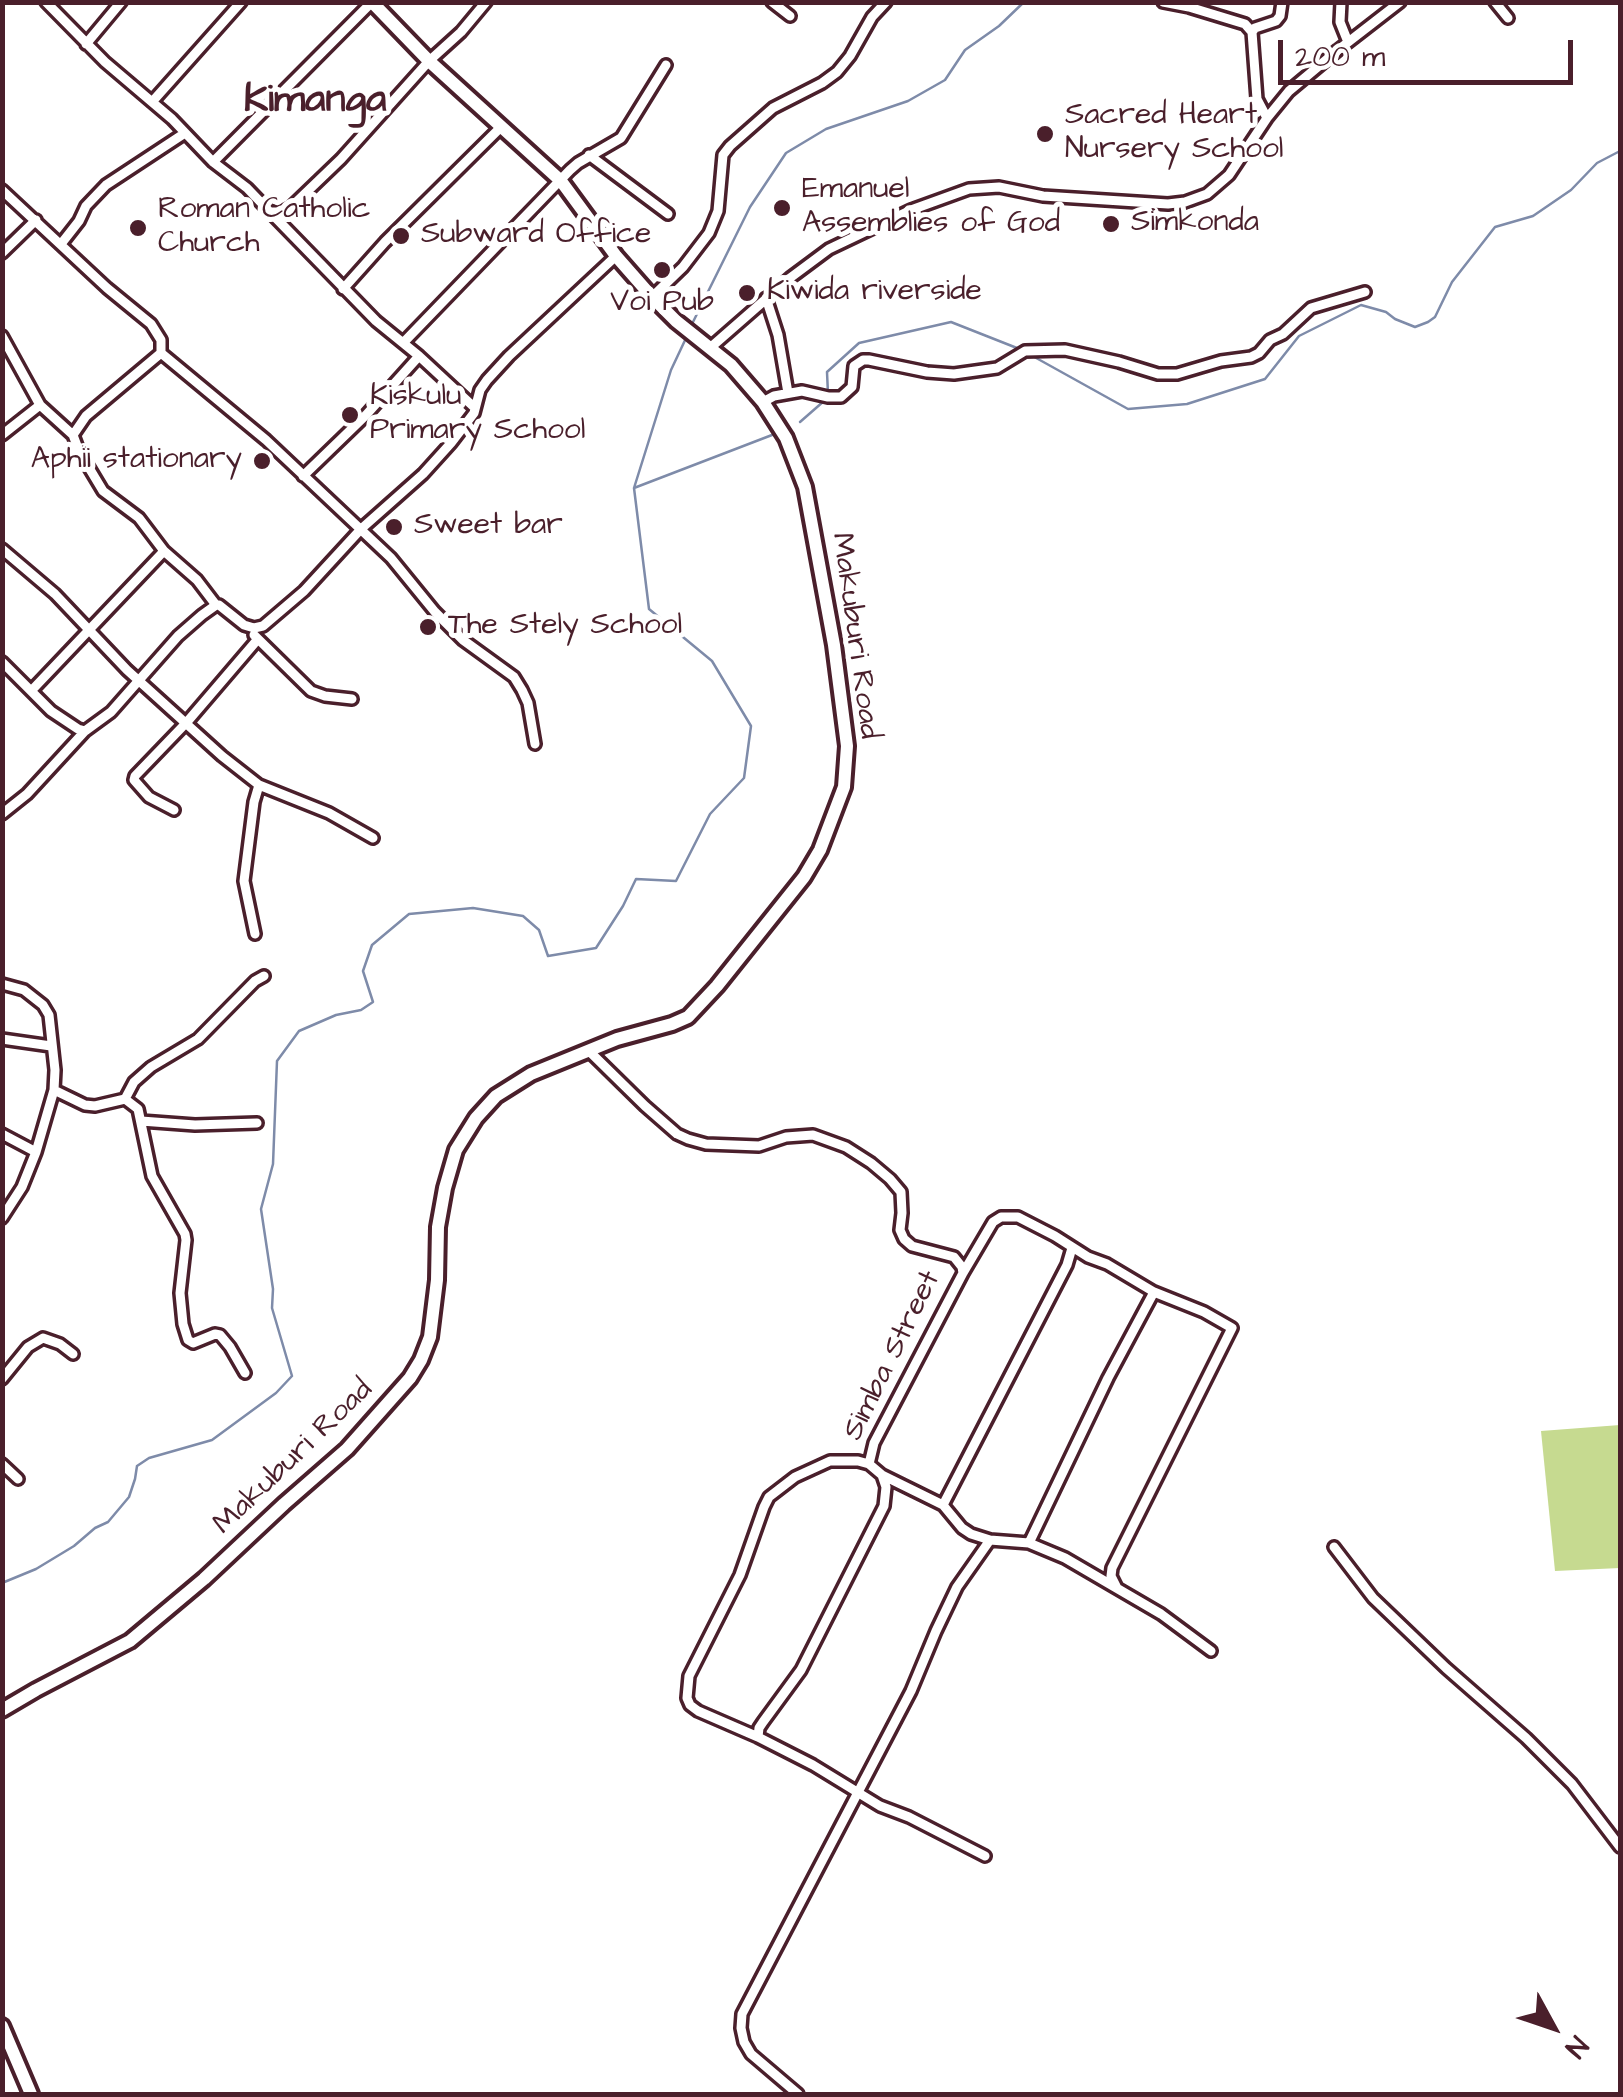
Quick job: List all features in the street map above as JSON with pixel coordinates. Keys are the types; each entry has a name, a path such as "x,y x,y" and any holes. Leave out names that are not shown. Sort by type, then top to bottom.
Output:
{"street":[{"path":"46,2 86,44 246,188 343,289 475,408"},
{"path":"86,44 121,2"},
{"path":"152,102 242,2"},
{"path":"213,162 372,2"},
{"name":"Makuburi Road","path":"2,1710 130,1642 347,1449 410,1378 430,1338 438,1227 445,1188 456,1150 476,1118 496,1096 531,1074 617,1039 688,1017 804,877 820,850 844,787 847,746 831,628 805,487 786,438 764,402 731,365 676,321 616,256 562,181 429,62 372,2"},
{"path":"270,212 290,208 341,159 486,2"},
{"path":"772,2 790,16"},
{"path":"652,296 684,267 709,233 718,211 723,155 730,146 773,108 837,72 886,2"},
{"path":"1163,2 1192,5 1244,24 1252,32 1257,99 1267,118"},
{"path":"1252,32 1276,20 1282,2"},
{"path":"1340,2 1340,22 1348,42"},
{"path":"710,348 829,249 911,210 978,187 1151,203 1185,202 1207,194 1228,174 1267,118 1302,79 1400,2"},
{"path":"1495,2 1508,18"},
{"path":"403,342 578,163 621,138 666,66"},
{"path":"343,289 501,127"},
{"path":"61,244 86,206 106,185 185,133"},
{"path":"590,156 668,214"},
{"path":"2,190 107,288 152,324 161,340 160,354 86,416 73,435"},
{"path":"2,253 36,220"},
{"path":"244,625 264,626 304,591 361,529 423,474 468,423 487,380 616,256"},
{"path":"764,402 802,391 840,397 852,388 854,366 862,360 954,374 998,368 1032,350 1072,352 1158,374 1177,374 1259,353 1311,308 1365,292"},
{"path":"766,298 778,334 788,393"},
{"path":"2,336 40,406 73,435 78,451 103,491 140,518 164,551 197,580 216,605 244,625 311,692 352,699"},
{"path":"160,354 240,417 324,493 390,558 463,640 514,677 528,703 535,744"},
{"path":"303,476 419,356"},
{"path":"2,364 12,357"},
{"path":"2,435 40,406"},
{"path":"2,549 55,594 204,742 259,785 329,814 373,838"},
{"path":"32,690 164,551"},
{"path":"2,814 27,794 85,731 111,712 188,624 216,605"},
{"path":"174,810 149,797 134,778 258,639"},
{"path":"2,662 51,711 85,731"},
{"path":"255,934 244,881 259,785"},
{"path":"54,1090 85,1106 124,1099 134,1082 151,1067 198,1039 247,988 264,976"},
{"path":"2,984 24,990 43,1005 49,1015 55,1070 54,1090 36,1152 22,1187 2,1218"},
{"path":"2,1039 52,1046"},
{"name":"Simba Street","path":"590,1052 677,1134 696,1142 748,1146 813,1135 858,1155 890,1179 901,1192 900,1230 904,1239 912,1246 954,1257 963,1274 874,1443 869,1464 882,1476 943,1505 971,1534 990,1540 1029,1543 1066,1558 1161,1614 1212,1651"},
{"path":"124,1099 138,1109 152,1176 185,1234 180,1293 188,1340 220,1335 245,1372"},
{"path":"140,1121 257,1124"},
{"path":"2,1134 36,1152"},
{"path":"963,1274 993,1222 1000,1217 1018,1217 1154,1292 1232,1328 1112,1568 1113,1582 1119,1590"},
{"path":"943,1505 1040,1319 1072,1248"},
{"path":"1029,1543 1154,1292"},
{"path":"2,1379 28,1347 43,1338 73,1354"},
{"path":"869,1464 830,1461 795,1477 770,1497 740,1574 688,1676 687,1698 698,1711 814,1765 880,1806 985,1856"},
{"path":"2,1464 18,1478"},
{"path":"758,1737 762,1722 801,1670 884,1506 886,1487 882,1476"},
{"path":"798,2094 750,2054 741,2028 742,2014 911,1691 958,1587 990,1540"},
{"path":"1334,1548 1395,1620 1572,1784 1620,1847"},
{"path":"2,2026 32,2094"}],"green space":[{"path":"1620,1425 1620,1568 1555,1571 1541,1431"}],"waterway":[{"path":"692,324 750,207 786,153 826,129 908,101 945,80 965,50 1024,2"},
{"path":"1029,354 1128,409 1187,404 1265,379 1299,336 1361,305 1415,327 1428,322 1435,317 1452,282 1495,227 1533,216 1571,190 1597,163 1620,151"},
{"path":"828,394 827,372 859,343 951,322 1022,350"},
{"path":"2,1583 36,1569 108,1522 129,1497 137,1466 149,1458 212,1440 276,1393 292,1376 272,1308 273,1289 261,1209 273,1164 277,1061 299,1031 336,1015 361,1010 373,1002 363,971 372,945 409,914 473,908 523,916 539,930 548,956 596,948 636,879 676,881 710,814 744,778 751,726 712,661 649,609 634,488 671,370 687,336"},
{"path":"800,422 824,401"},
{"path":"634,488 772,435"}],"place":[{"name":"Sacred Heart Nursery School","path":"1045,134"},
{"name":"Emanuel Assemblies of God","path":"782,208"},
{"name":"Simkonda","path":"1111,224"},
{"name":"Roman Catholic Church","path":"138,228"},
{"name":"Subward Office","path":"401,236"},
{"name":"Voi Pub","path":"662,270"},
{"name":"Kiwida riverside","path":"747,293"},
{"name":"Kiskulu Primary School","path":"350,415"},
{"name":"Aphii stationary","path":"262,461"},
{"name":"Sweet bar","path":"394,527"},
{"name":"The Stely School","path":"428,627"}],"district":[{"name":"Kimanga","path":"315,103"}]}
